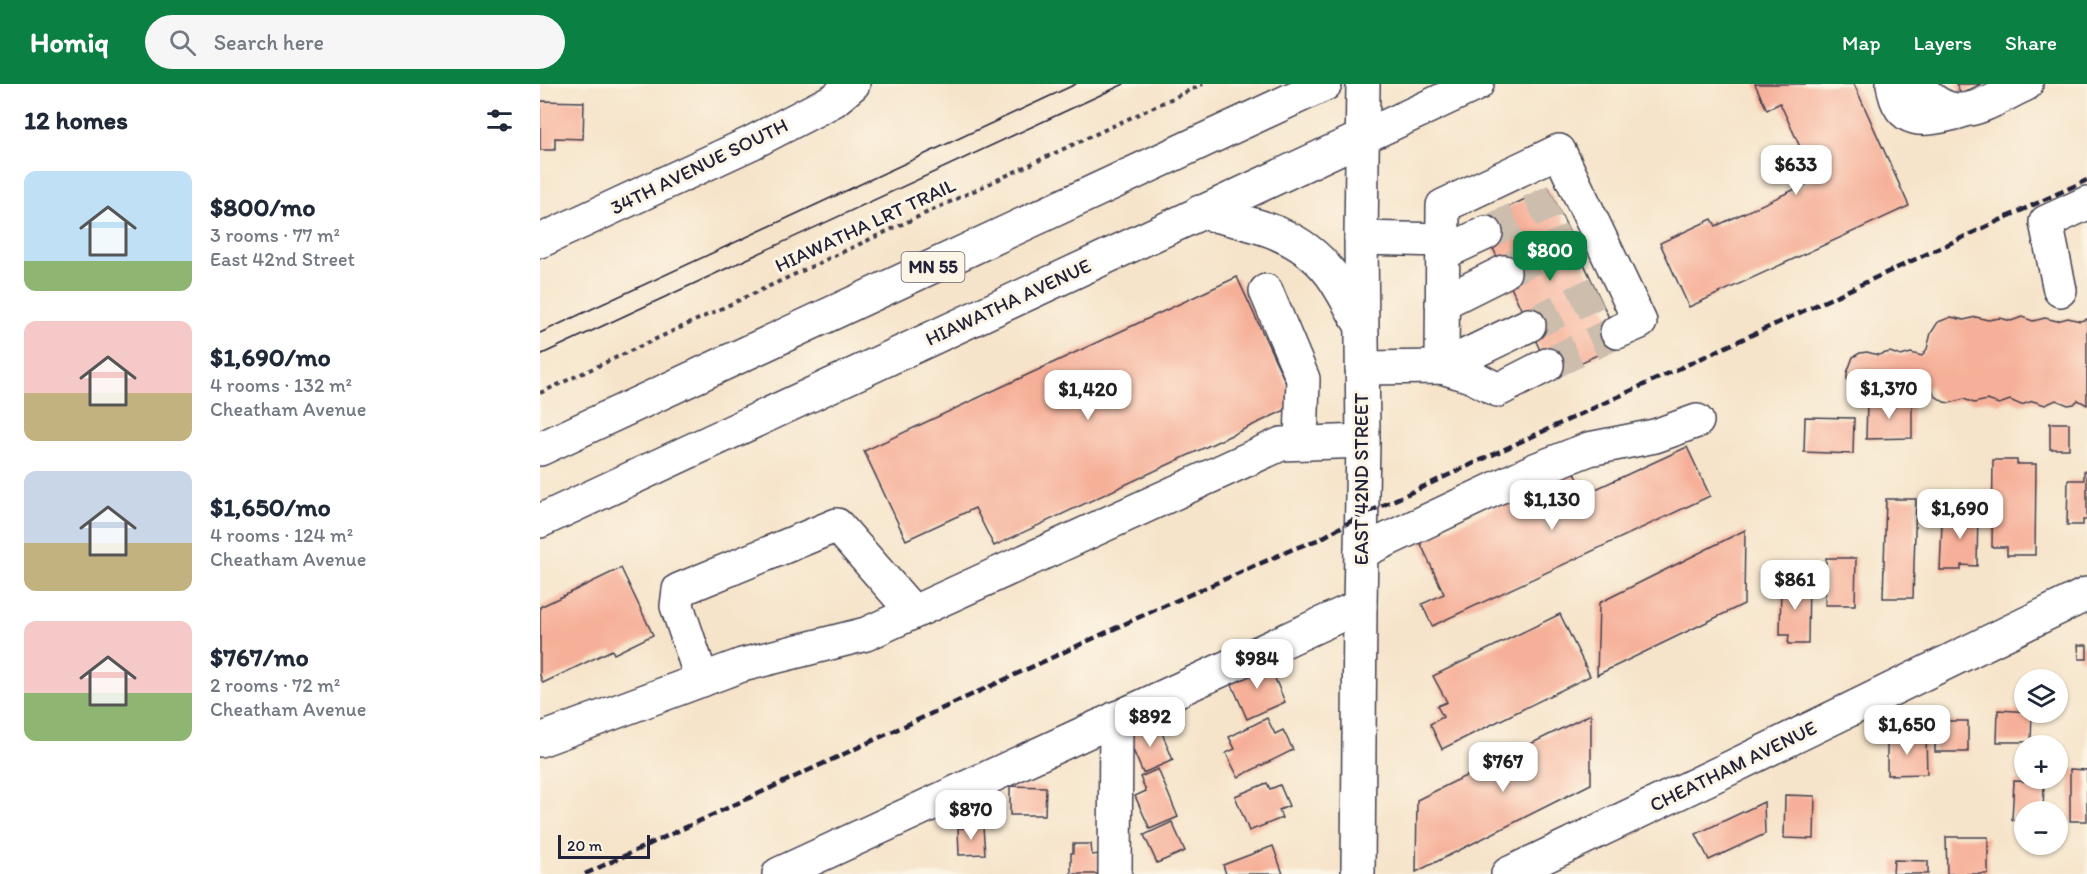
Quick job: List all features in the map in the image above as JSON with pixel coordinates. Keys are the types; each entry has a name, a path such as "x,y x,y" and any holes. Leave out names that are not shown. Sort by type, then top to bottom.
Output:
{"main road":[{"name":"34TH AVENUE SOUTH","path":"540,241 751,143 834,100 853,84"},
{"name":"MN 55","path":"540,450 1325,84"},
{"name":"EAST 42ND STREET","path":"1358,874 1363,441 1361,238 1363,84"},
{"name":"HIAWATHA AVENUE","path":"540,521 1477,84"},
{"path":"1893,84 1895,97 1900,106 1909,116 1917,119 1930,119 1976,108 2025,84"},
{"path":"1917,84 1930,100 1959,112"},
{"path":"1452,362 1443,268 1443,206 1559,151 1575,214 1610,293"},
{"path":"2060,290 2046,222 2087,203"},
{"path":"1200,212 1275,231 1306,249 1331,275 1361,326"},
{"path":"1361,238 1443,268 1495,252 1443,268"},
{"path":"1266,291 1303,379 1301,443"},
{"path":"1362,368 1452,362 1533,335 1498,390 1452,362"},
{"path":"1361,552 1535,470 1589,449 1655,436 1696,421"},
{"path":"540,740 742,665 866,634 1281,444 1363,441"},
{"path":"702,680 677,606 679,590 837,525 913,612"},
{"name":"CHEATHAM AVENUE","path":"1508,874 2087,594"},
{"path":"779,874 1360,606"},
{"path":"1115,874 1116,718"}],"path":[{"name":"HIAWATHA LRT TRAIL","path":"540,393 1203,84"}],"building":[{"path":"1755,84 1854,84 1909,206 1689,307 1660,243 1712,219 1716,226 1815,180 1780,103 1767,110"},
{"path":"1956,84 1981,84 1961,94"},
{"path":"540,101 584,102 583,139 555,138 555,150 540,150"},
{"path":"1549,188 1621,344 1552,376 1480,220"},
{"path":"1237,277 1296,405 994,546 975,508 906,540 864,451"},
{"path":"1951,317 1964,320 1976,317 1988,320 2000,318 2011,321 2022,317 2033,321 2045,318 2057,321 2068,318 2080,321 2087,319 2087,405 2078,400 2068,405 2056,400 2045,405 2033,401 2021,405 2010,400 1999,404 1987,400 1974,403 1964,399 1950,403 1934,395 1930,385 1923,394 1913,396 1901,393 1889,396 1879,393 1867,396 1852,389 1847,380 1847,373 1853,357 1867,352 1878,355 1890,352 1901,356 1911,353 1922,356 1938,322"},
{"path":"1867,401 1912,401 1912,438 1866,439"},
{"path":"1805,417 1854,418 1853,454 1804,452"},
{"path":"2050,423 2069,423 2069,449 2050,449"},
{"path":"1687,447 1710,496 1432,626 1422,604 1444,594 1420,542 1574,471 1585,494"},
{"path":"1993,460 2017,460 2017,464 2036,464 2035,555 2007,555 2007,547 1992,547"},
{"path":"2084,471 2087,471 2087,520 2083,520 2083,525 2067,525 2068,480 2084,480"},
{"path":"1886,499 1916,499 1913,598 1883,598"},
{"path":"1956,507 1978,507 1977,566 1961,565 1961,570 1940,570 1942,523 1955,524"},
{"path":"1745,530 1744,604 1597,675 1599,603"},
{"path":"1826,558 1856,558 1855,605 1825,605"},
{"path":"621,568 653,635 614,654 612,650 543,683 540,676 540,607"},
{"path":"1793,576 1809,577 1808,644 1788,644 1789,635 1780,635 1781,585 1792,585"},
{"path":"1560,614 1590,676 1442,749 1430,724 1443,717 1437,706 1447,702 1433,676"},
{"path":"2078,645 2087,645 2087,659 2079,659"},
{"path":"1268,662 1285,702 1247,719 1229,678"},
{"path":"1998,710 2014,711 2014,723 2032,723 2031,735 2014,735 2014,742 1997,742"},
{"path":"1591,714 1591,784 1416,872 1417,800"},
{"path":"1267,718 1275,734 1283,730 1293,750 1238,777 1226,753 1235,749 1229,737"},
{"path":"1935,721 1968,721 1968,752 1935,752"},
{"path":"1158,723 1173,760 1143,773 1127,736"},
{"path":"1926,737 1927,774 1887,775 1887,738"},
{"path":"1158,769 1178,817 1150,829 1135,796 1146,791 1140,777"},
{"path":"2070,769 2087,770 2087,821 2070,821"},
{"path":"2014,781 2014,789 2044,789 2043,801 2014,801 2014,820 2012,820"},
{"path":"1267,783 1270,789 1280,785 1289,806 1279,810 1282,818 1249,831 1235,796"},
{"path":"1010,786 1046,787 1045,815 1010,815"},
{"path":"1785,795 1815,796 1814,839 1784,838"},
{"path":"1764,802 1765,834 1709,860 1696,834"},
{"path":"1172,822 1185,851 1157,863 1144,835"},
{"path":"983,827 985,854 959,855 958,828"},
{"path":"1946,837 1988,837 1988,874 1947,874"},
{"path":"1073,844 1091,844 1092,855 1100,854 1100,874 1071,874"},
{"path":"1273,846 1283,874 1226,874 1223,865"},
{"path":"1894,860 1928,861 1928,874 1893,874"}],"tunnel":[{"path":"1486,233 1555,200"},
{"path":"1504,272 1573,239"},
{"path":"1529,325 1597,292"},
{"path":"1547,365 1617,332"}],"tram line":[{"path":"540,333 1076,84"},
{"path":"540,355 1124,84"}],"railway":[{"path":"585,874 1146,614 1320,539 1362,515 2087,180"}]}
